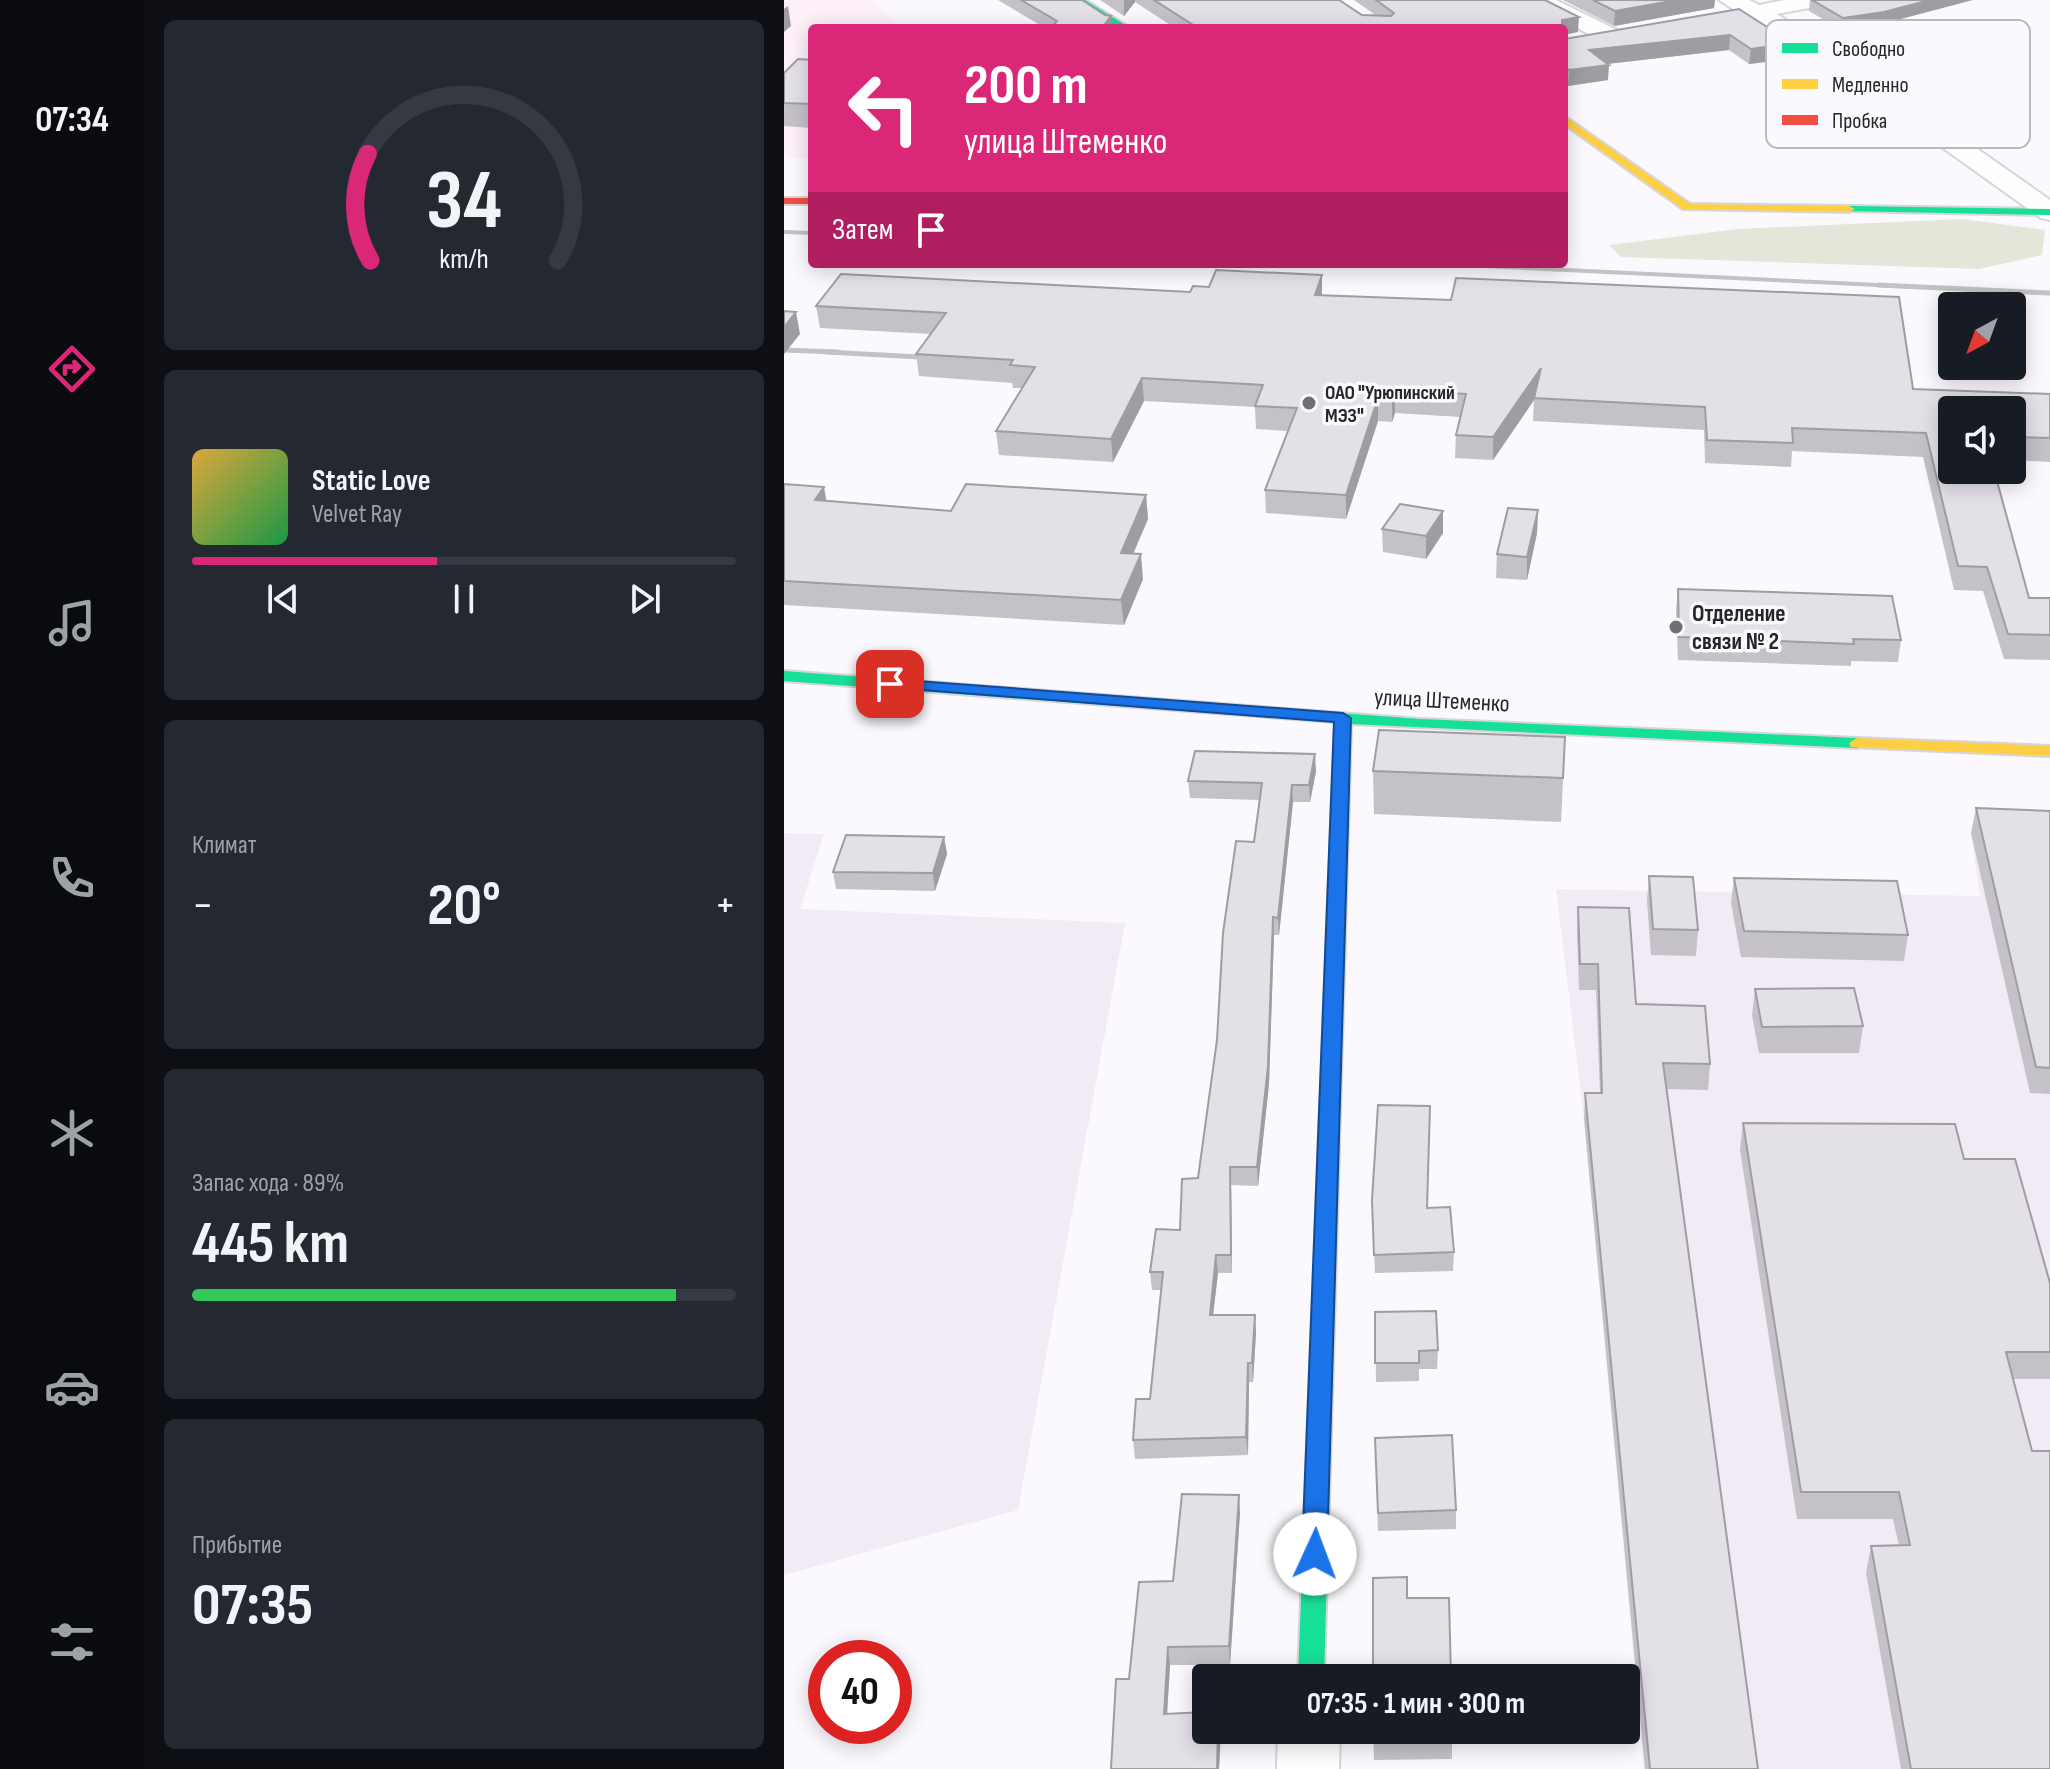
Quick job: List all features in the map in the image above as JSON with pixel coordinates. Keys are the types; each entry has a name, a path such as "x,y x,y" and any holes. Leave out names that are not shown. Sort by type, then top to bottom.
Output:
{"street":[{"path":"1539,0 1619,35 1580,41"},
{"path":"1730,0 1770,20"},
{"path":"1714,19 1818,0"},
{"path":"1086,1 1119,24"},
{"path":"1568,122 1687,207 2050,212"},
{"path":"1960,148 2050,212"},
{"path":"784,201 808,201"},
{"name":"улица Штеменко","path":"784,676 1343,718 1910,747 2050,751"},
{"path":"1311,1664 1343,718"},
{"path":"1308,1769 1309,1744"}],"shaded area":[{"path":"784,0 872,0 898,24 808,24 808,159 784,157"},
{"path":"1962,219 2045,230 2042,255 1979,269 1621,257 1609,245 1737,229"},
{"path":"784,833 824,834 800,909 1125,923 1018,1510 784,1575"},
{"path":"1971,833 2050,836 2050,1769 1644,1769 1640,1664 1634,1664 1584,1119 1556,889 1980,896"}],"building":[{"path":"1021,0 1082,0 1111,16 1105,24 1054,24 1057,21"},
{"path":"1154,0 1339,0 1362,15 1391,16 1394,13 1376,0 1545,0 1579,17 1562,20 1562,24 1192,24"},
{"path":"1593,0 1677,0 1615,11"},
{"path":"1812,0 1930,0 1884,12 1843,18"},
{"path":"1739,9 1766,26 1766,47 1751,49 1730,35 1589,50 1609,65 1569,70 1568,38"},
{"path":"798,59 808,60 808,104 784,103 784,73"},
{"path":"1216,270 1322,275 1315,295 1451,300 1456,278 1899,297 1913,389 2050,394 2050,438 2026,437 2026,396 1938,396 1938,483 1926,433 1792,428 1793,443 1707,440 1705,407 1534,398 1541,368 1493,437 1456,435 1466,394 1395,390 1392,399 1378,398 1346,495 1265,490 1297,408 1255,406 1263,385 1142,378 1111,439 996,431 1035,367 1010,365 1013,360 916,354 946,313 816,306 841,274 1190,292 1193,286 1209,287"},
{"path":"784,311 796,312 784,327"},
{"path":"784,484 824,487 815,500 951,511 966,484 1146,495 1121,553 1141,554 1121,600 784,581"},
{"path":"1938,484 1998,484 2029,598 2050,598 2050,635 2008,634 1987,567 1958,566"},
{"path":"1400,504 1443,511 1426,536 1382,529"},
{"path":"1508,508 1538,510 1527,557 1497,554"},
{"path":"1678,589 1892,596 1901,640 1853,639 1854,644 1679,637"},
{"path":"1379,730 1565,737 1563,778 1373,771"},
{"path":"1195,751 1315,754 1309,785 1292,785 1278,918 1273,917 1268,1066 1257,1167 1230,1167 1231,1255 1216,1255 1210,1315 1255,1315 1252,1363 1248,1363 1246,1437 1133,1440 1136,1399 1150,1399 1163,1272 1150,1272 1156,1229 1180,1230 1182,1179 1198,1178 1217,1040 1223,933 1236,841 1254,842 1262,783 1188,781"},
{"path":"1976,808 2050,811 2050,1068 2036,1067"},
{"path":"846,835 944,837 933,873 833,872"},
{"path":"1649,876 1693,877 1698,930 1653,929"},
{"path":"1734,878 1897,881 1908,935 1744,931"},
{"path":"1578,907 1629,908 1636,1004 1705,1006 1710,1064 1663,1063 1758,1769 1650,1769 1585,1093 1602,1093 1598,964 1580,964"},
{"path":"1854,988 1863,1026 1762,1027 1755,989"},
{"path":"1378,1105 1430,1106 1427,1208 1450,1207 1454,1252 1374,1255 1372,1200"},
{"path":"1743,1123 1955,1124 1964,1159 2015,1159 2050,1283 2050,1352 2006,1352 2032,1451 2050,1451 2050,1769 1911,1769 1871,1546 1910,1545 1899,1492 1801,1492"},
{"path":"1436,1311 1438,1350 1419,1351 1419,1363 1375,1363 1375,1312"},
{"path":"1452,1435 1456,1510 1378,1513 1375,1438"},
{"path":"1182,1494 1239,1495 1229,1646 1168,1647 1164,1714 1192,1713 1192,1744 1218,1744 1217,1769 1111,1769 1116,1679 1129,1679 1139,1582 1173,1581"},
{"path":"1407,1577 1407,1598 1449,1598 1451,1664 1373,1664 1373,1578"}],"railway":[{"path":"784,232 808,233"},
{"path":"1524,268 1889,286"},
{"path":"1878,285 1889,286"},
{"path":"1889,286 2050,293"},
{"path":"1889,286 1920,287"},
{"path":"784,350 838,352"},
{"path":"826,352 939,358"}],"traffic: fast":[{"path":"1078,0 1118,24"},
{"path":"1849,209 2050,212"},
{"path":"784,676 1420,724 1857,743"},
{"path":"1311,1664 1343,718"}],"traffic: slow":[{"path":"1568,122 1687,207 1849,209"},
{"path":"1857,743 2050,751"}],"traffic: jam":[{"path":"784,201 808,201"}],"place":[{"name":"ОАО \"Урюпинский МЭЗ\"","path":"1309,403"},
{"name":"Отделение связи № 2","path":"1676,627"}],"route":[{"path":"890,684 1343,718 1315,1554"}]}
